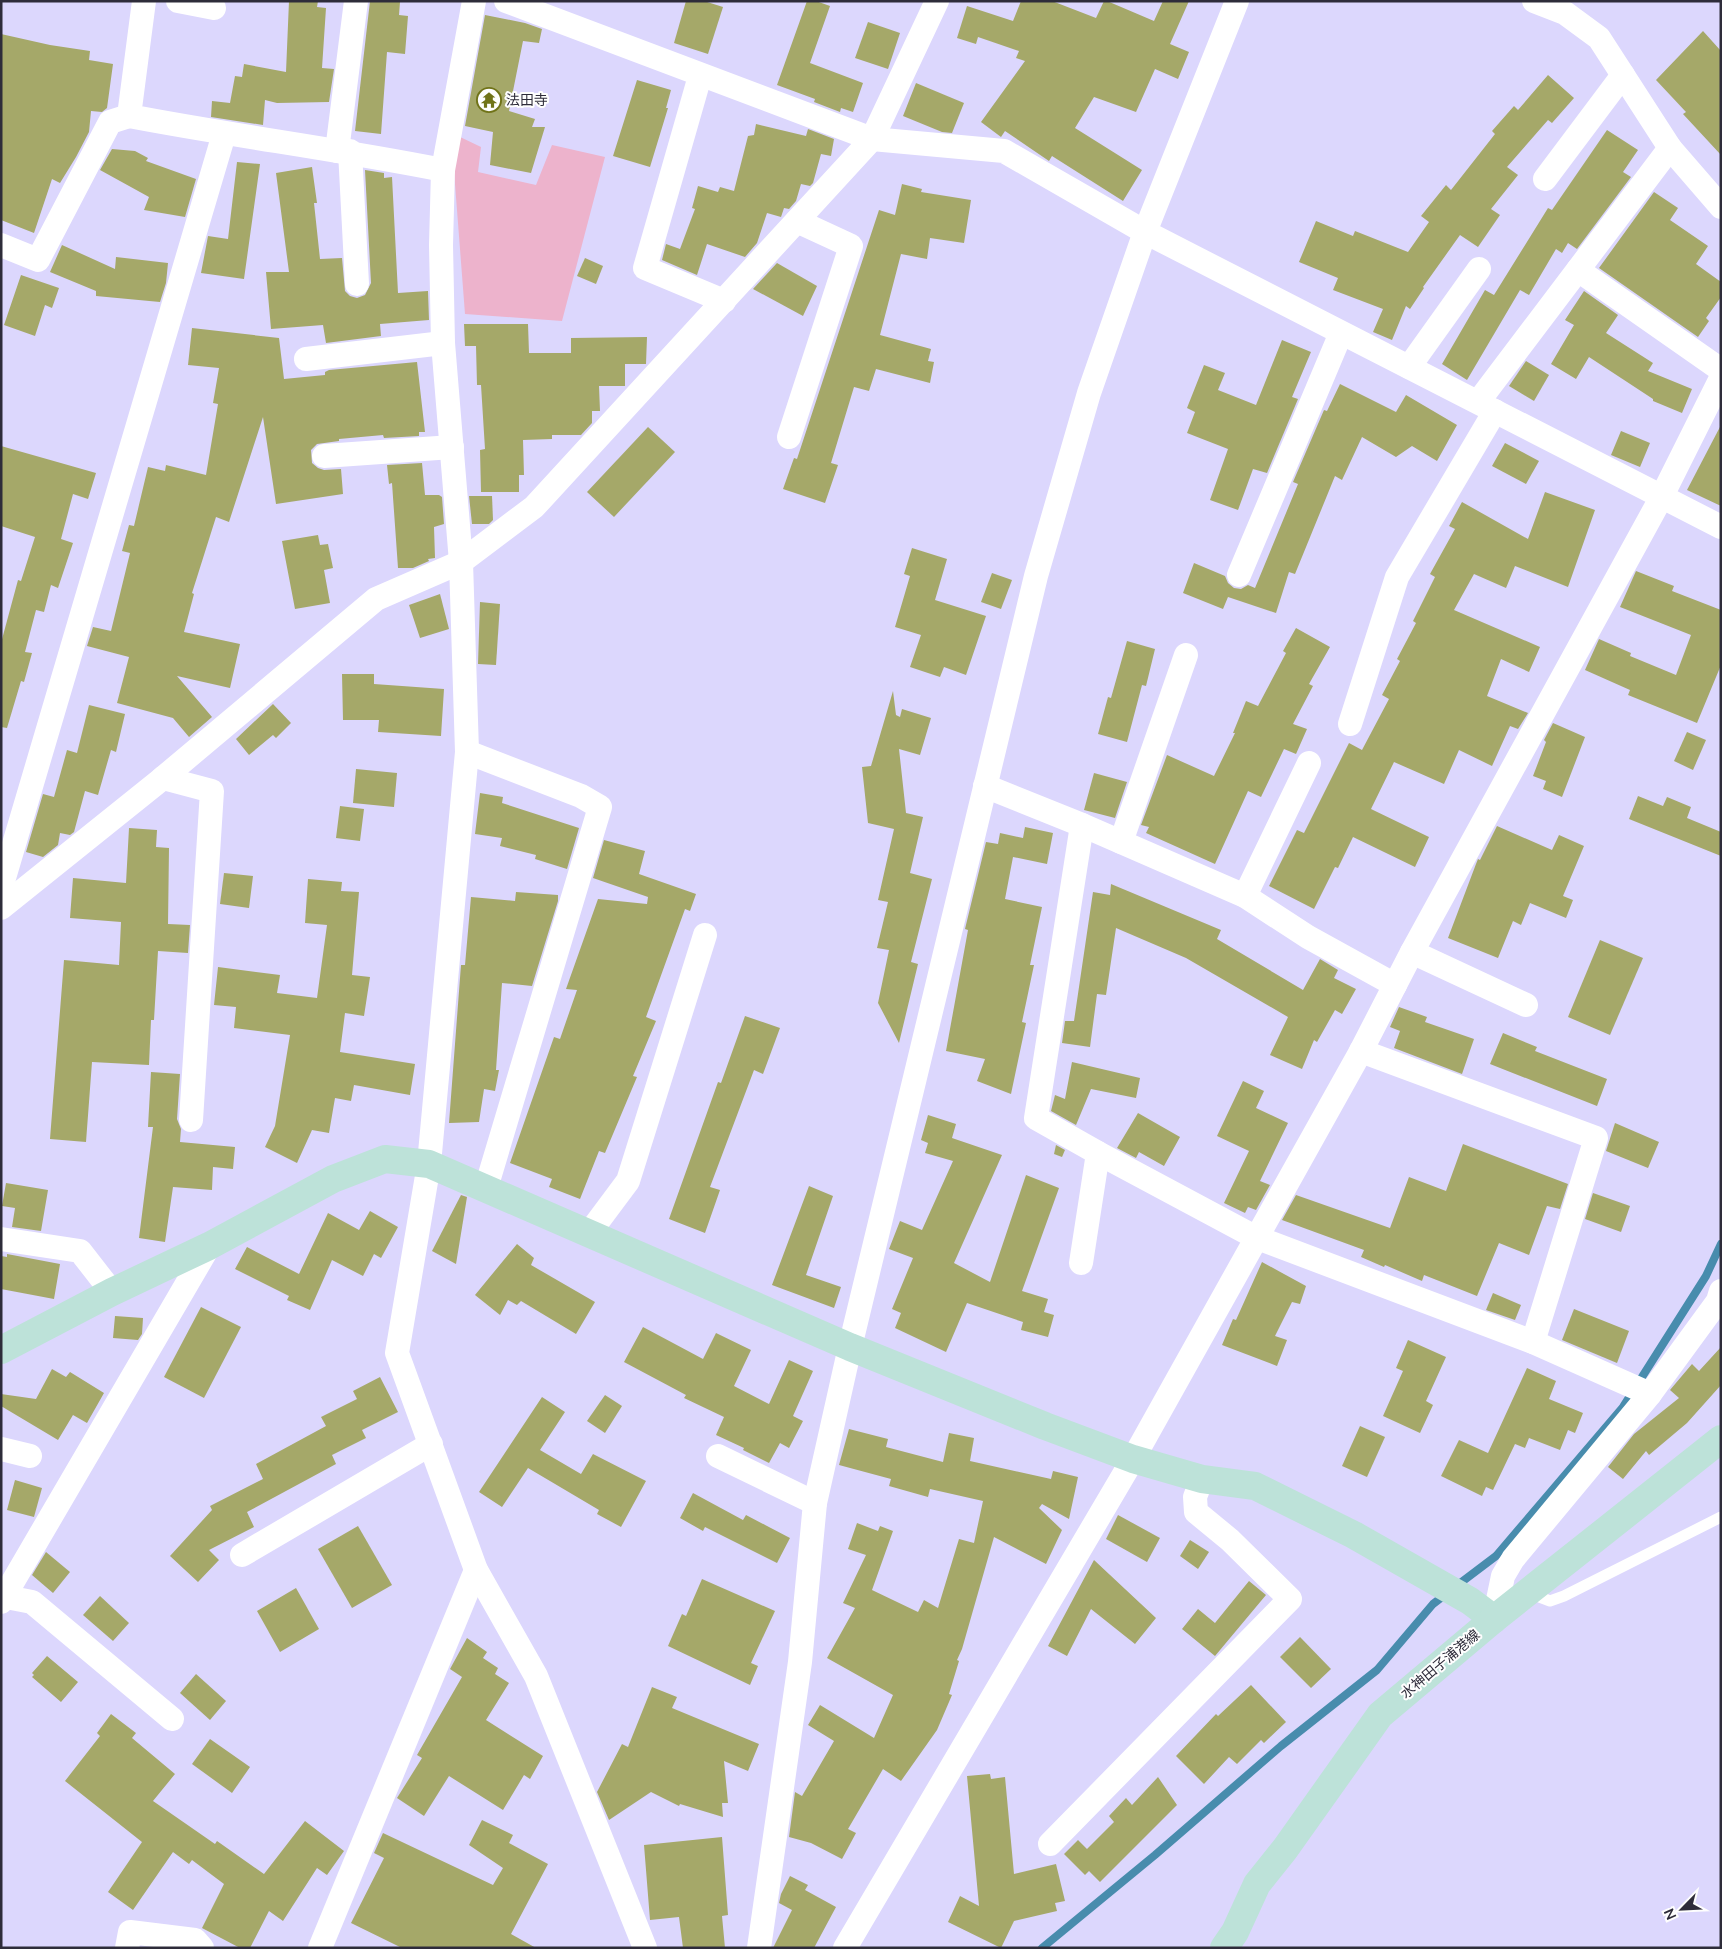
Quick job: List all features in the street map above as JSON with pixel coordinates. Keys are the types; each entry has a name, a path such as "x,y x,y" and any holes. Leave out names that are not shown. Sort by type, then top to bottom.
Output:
{"street":[{"path":"129,116 144,1"},
{"path":"178,1 214,8"},
{"path":"356,1 344,151 357,284"},
{"path":"474,1 443,170 441,245 444,343 461,562 467,752 429,1164 397,1353 476,1570 536,1676 638,1944"},
{"path":"506,1 700,76 872,139 1004,151 1145,232 1661,498 1721,527"},
{"path":"1,908 163,778 376,599 461,562 534,507 872,139 936,1"},
{"path":"759,1948 800,1662 815,1503 850,1347 1036,576 1089,393 1145,232 1237,1"},
{"path":"1534,1 1566,13 1599,38 1670,148 1721,208"},
{"path":"700,76 645,268 724,301"},
{"path":"1545,179 1623,76"},
{"path":"1,245 38,260 110,122 129,116 224,134 344,151 443,170"},
{"path":"1,888 224,134"},
{"path":"1350,724 1397,577 1487,407 1578,270 1670,148"},
{"path":"789,437 851,246 797,221"},
{"path":"1409,367 1479,269"},
{"path":"1578,270 1721,370"},
{"path":"1239,575 1341,333"},
{"path":"306,359 444,343"},
{"path":"846,1948 1133,1459 1360,1051 1412,952 1661,498 1721,378"},
{"path":"324,456 452,447"},
{"path":"1121,842 1186,655"},
{"path":"467,752 580,796 600,807 486,1188"},
{"path":"1244,896 1309,763"},
{"path":"163,778 212,790 191,1120"},
{"path":"985,786 1082,825 1244,896 1308,936 1395,985"},
{"path":"1082,825 1036,1118 1255,1237 1533,1342 1650,1394"},
{"path":"590,1232 628,1181 705,935"},
{"path":"1412,952 1526,1005"},
{"path":"1360,1051 1596,1138 1533,1342"},
{"path":"1081,1263 1098,1153"},
{"path":"1,1350 112,1292 209,1246 333,1179 385,1158 429,1164 590,1232 850,1347 1133,1459 1202,1479 1255,1486 1354,1535 1470,1601 1494,1619 1503,1576 1513,1559 1650,1394 1720,1297"},
{"path":"1,1239 80,1250 112,1292"},
{"path":"172,1719 32,1602 2,1598 209,1246"},
{"name":"水神田子浦港線","path":"1224,1948 1235,1932 1257,1884 1285,1850 1380,1715 1494,1619 1721,1440"},
{"path":"242,1555 431,1444"},
{"path":"1,1449 30,1456"},
{"path":"718,1456 815,1503"},
{"path":"1050,1844 1290,1599 1230,1540 1196,1512 1195,1497 1202,1479"},
{"path":"320,1948 476,1570"},
{"path":"126,1948 130,1932 195,1940 202,1948"}],"lane":[{"path":"1528,1592 1550,1601 1564,1596 1721,1517"}],"shaded area":[{"path":"456,135 481,147 478,172 536,185 552,145 605,157 562,321 465,314 454,171"}],"building":[{"path":"289,1 318,1 317,7 326,8 322,68 334,69 329,102 277,103 265,100 263,125 211,117 212,101 230,103 235,76 242,77 244,64 286,72"},
{"path":"370,1 400,2 399,15 408,16 405,54 387,52 381,134 355,131"},
{"path":"686,1 704,1 723,7 708,54 674,43"},
{"path":"807,1 816,1 830,6 810,63 863,83 853,112 841,108 840,112 814,102 815,99 777,85"},
{"path":"1021,1 1052,1 1096,18 1104,1 1107,1 1154,21 1163,1 1189,1 1170,44 1189,52 1178,79 1155,69 1136,112 1094,97 1075,128 1142,170 1123,201 1052,156 1049,161 1005,131 1001,137 981,122 1025,61 1016,58 1019,51 978,37 976,44 957,38 967,6 1013,21"},
{"name":"法田寺","path":"485,15 525,23 542,29 539,43 523,41 509,111 535,119 532,127 545,127 531,173 490,165 493,132 465,126"},
{"path":"868,22 900,33 888,69 855,58"},
{"path":"1703,31 1721,51 1721,155 1683,114 1686,112 1656,80"},
{"path":"1,34 50,45 90,51 89,60 113,64 107,108 102,112 91,111 89,132 60,183 52,179 34,233 1,220"},
{"path":"1548,75 1574,98 1552,123 1548,120 1507,167 1518,175 1491,209 1500,215 1478,247 1460,235 1423,287 1410,309 1406,306 1392,340 1373,332 1383,309 1333,290 1338,278 1299,262 1316,221 1353,236 1355,231 1408,252 1429,222 1421,216 1446,185 1451,190 1495,134 1492,131 1514,106 1518,110"},
{"path":"637,80 671,90 666,108 668,108 650,167 613,156"},
{"path":"916,83 964,103 952,133 942,132 903,116"},
{"path":"756,124 806,136 808,129 834,139 831,156 821,154 813,183 810,186 801,184 796,201 789,209 784,208 781,217 767,213 757,243 745,257 707,244 697,275 662,260 666,244 680,249 695,209 692,208 698,186 718,192 720,187 734,191 748,136 754,135"},
{"path":"1607,130 1638,150 1623,172 1631,177 1577,249 1568,243 1562,253 1556,249 1529,295 1520,290 1467,380 1442,364 1485,290 1494,295 1548,208 1552,210"},
{"path":"112,149 135,151 148,158 146,161 196,179 185,217 144,210 149,197 100,170"},
{"path":"237,162 260,164 244,279 201,273 208,236 228,239"},
{"path":"312,167 317,203 314,203 320,259 342,258 345,291 350,296 357,298 365,295 371,283 365,170 384,173 384,178 392,177 398,293 428,291 429,320 380,324 381,336 326,343 323,325 271,329 266,272 289,272 276,173"},
{"path":"902,184 922,189 921,192 971,200 964,243 930,238 927,259 901,254 880,335 931,349 928,361 934,362 930,383 876,369 869,391 854,387 831,463 838,465 825,503 783,489 794,458 797,459 879,210 895,215"},
{"path":"1654,192 1678,208 1670,220 1708,246 1696,264 1721,282 1721,297 1706,318 1709,321 1698,337 1599,268"},
{"path":"62,245 115,269 116,257 168,263 166,283 160,302 96,296 96,291 50,272"},
{"path":"585,258 603,266 596,284 577,276"},
{"path":"777,263 817,286 803,316 753,289"},
{"path":"21,275 59,288 52,308 45,305 35,336 4,325"},
{"path":"1584,291 1618,315 1606,333 1653,363 1648,371 1692,389 1682,413 1653,401 1653,399 1589,357 1576,379 1551,364 1574,325 1565,320"},
{"path":"464,324 528,324 529,353 571,353 571,338 647,337 646,364 625,364 625,386 599,386 600,411 592,411 592,423 581,435 552,435 552,439 523,440 524,475 519,475 519,492 481,492 480,450 485,449 481,385 477,385 476,346 465,346"},
{"path":"192,328 279,338 284,379 325,375 325,372 329,370 417,362 425,432 419,432 419,436 384,438 383,435 339,439 339,441 317,444 311,450 312,463 324,470 341,469 343,494 276,504 263,417 229,522 216,517 192,593 194,594 184,632 240,644 230,688 177,676 212,717 189,737 173,718 117,703 129,657 87,646 93,627 111,631 130,553 122,551 129,525 134,526 148,467 165,471 166,465 206,475 218,404 213,403 219,368 188,365"},
{"path":"1282,340 1311,352 1292,397 1298,399 1267,473 1253,469 1238,510 1210,500 1228,449 1187,433 1195,412 1187,408 1204,365 1225,373 1218,390 1256,405"},
{"path":"1526,361 1549,375 1534,401 1509,386"},
{"path":"1340,384 1396,412 1406,395 1457,425 1437,461 1412,446 1396,457 1362,437 1342,480 1335,476 1295,574 1289,572 1276,613 1228,597 1223,609 1183,593 1194,563 1225,576 1228,583 1234,588 1241,589 1248,585 1255,588 1298,484 1293,482 1324,410 1327,411"},
{"path":"1721,425 1721,506 1687,490"},
{"path":"648,427 675,452 614,517 587,492"},
{"path":"1621,431 1650,443 1640,467 1611,455"},
{"path":"1505,443 1539,461 1526,484 1492,466"},
{"path":"1,446 96,473 88,499 73,494 61,539 73,543 58,588 51,585 44,612 36,610 25,652 32,653 24,682 21,681 7,728 1,727 1,643 18,580 21,581 35,537 1,526"},
{"path":"422,463 425,495 439,495 442,497 444,524 434,527 435,558 428,559 429,561 413,568 398,568 392,483 389,484 387,465"},
{"path":"1545,492 1595,510 1568,587 1515,566 1506,588 1474,574 1454,610 1540,647 1529,672 1501,659 1487,696 1528,713 1518,729 1510,726 1492,766 1459,750 1444,784 1394,762 1371,809 1429,837 1415,867 1353,837 1338,868 1335,867 1314,909 1269,886 1297,830 1304,833 1349,743 1362,750 1389,699 1382,695 1400,661 1397,659 1416,623 1413,621 1435,577 1430,574 1455,529 1449,526 1462,502 1528,539"},
{"path":"469,496 492,496 493,520 489,524 472,524"},
{"path":"318,535 320,545 328,544 333,568 324,570 330,603 295,609 282,541"},
{"path":"912,548 947,559 935,600 986,616 966,675 944,667 940,677 910,667 921,635 895,627 910,576 904,574"},
{"path":"1636,571 1674,586 1672,591 1721,610 1721,665 1697,723 1628,695 1630,690 1585,670 1599,639 1631,653 1630,656 1676,675 1691,635 1620,607"},
{"path":"992,573 1012,580 1001,609 981,602"},
{"path":"440,594 449,629 420,638 409,605"},
{"path":"480,602 500,604 496,665 478,664"},
{"path":"1296,628 1330,647 1309,684 1313,686 1293,724 1307,729 1296,754 1284,749 1261,797 1248,791 1215,864 1146,833 1149,827 1141,825 1167,755 1214,776 1235,733 1233,733 1246,701 1258,706 1286,653 1283,651"},
{"path":"1127,641 1155,649 1146,686 1142,685 1127,742 1098,734 1108,697 1111,698"},
{"path":"342,674 374,674 374,684 444,689 441,736 378,732 379,720 343,720"},
{"path":"893,691 896,715 900,717 902,709 931,718 920,755 899,749 906,813 923,817 910,873 932,879 911,962 918,964 899,1043 878,1003 889,950 877,948 888,902 878,900 894,829 868,823 862,767 871,766"},
{"path":"273,704 291,723 276,738 273,735 249,755 236,739"},
{"path":"89,705 125,714 116,752 111,750 98,795 85,791 74,832 70,835 60,833 58,845 43,857 26,852 43,794 54,797 67,750 77,753"},
{"path":"1553,723 1585,737 1562,797 1543,789 1546,781 1533,776 1546,742 1544,740"},
{"path":"1687,732 1706,740 1693,770 1674,761"},
{"path":"356,769 397,773 394,807 353,803"},
{"path":"1094,773 1127,782 1115,818 1084,810"},
{"path":"480,793 503,797 502,803 579,828 567,869 535,859 536,855 500,846 502,838 475,834"},
{"path":"1638,796 1663,806 1667,797 1691,807 1687,818 1721,832 1721,856 1629,819"},
{"path":"340,806 364,809 360,841 336,838"},
{"path":"1497,826 1552,850 1559,835 1584,846 1563,896 1573,900 1566,918 1530,903 1521,925 1513,921 1498,958 1448,938 1478,859 1480,860"},
{"path":"1025,827 1053,833 1047,864 1013,857 1005,899 1042,907 1030,965 1034,965 1022,1022 1026,1023 1011,1094 977,1081 985,1059 946,1051 968,930 965,929 986,842 998,844 1000,833 1023,838"},
{"path":"129,828 157,830 156,847 169,848 168,924 190,925 188,953 158,951 154,1020 151,1020 149,1065 92,1062 86,1142 50,1139 64,960 119,965 121,922 70,918 73,878 126,883"},
{"path":"604,840 645,851 639,874 696,894 690,911 685,909 646,1017 656,1021 633,1076 637,1077 605,1153 599,1151 580,1199 549,1187 552,1179 510,1163 554,1037 560,1039 577,990 566,989 598,899 647,904 648,897 593,878"},
{"path":"224,873 253,876 249,908 220,904"},
{"path":"308,879 342,882 341,891 359,892 352,975 370,977 364,1016 345,1013 340,1052 415,1064 410,1095 354,1085 351,1101 335,1098 329,1133 312,1130 297,1163 265,1147 275,1126 290,1035 234,1028 236,1007 214,1005 218,967 280,975 277,993 317,998 327,925 305,923"},
{"path":"1111,884 1221,930 1217,939 1303,990 1320,959 1338,970 1334,978 1356,989 1342,1014 1335,1010 1317,1042 1314,1040 1302,1069 1270,1055 1288,1017 1186,958 1116,928 1106,995 1097,994 1090,1047 1062,1043 1065,1021 1074,1021 1093,892 1110,895"},
{"path":"516,892 558,895 558,901 532,986 502,983 496,1070 499,1070 495,1091 484,1089 479,1122 449,1123 461,965 465,965 471,897 515,901"},
{"path":"1600,940 1643,958 1610,1035 1568,1017"},
{"path":"1399,1007 1427,1017 1425,1022 1474,1039 1462,1074 1394,1048 1400,1031 1390,1027"},
{"path":"745,1016 780,1028 763,1074 754,1070 710,1187 720,1190 705,1233 669,1219 718,1082 721,1083"},
{"path":"1503,1033 1537,1047 1535,1051 1607,1079 1597,1106 1490,1064"},
{"path":"1072,1062 1140,1078 1136,1098 1091,1089 1076,1125 1051,1111 1055,1095 1065,1099"},
{"path":"151,1072 180,1074 177,1119 181,1129 180,1142 235,1147 233,1169 213,1167 212,1190 173,1187 165,1242 139,1238 153,1127 148,1127"},
{"path":"1243,1081 1264,1091 1256,1108 1288,1123 1260,1181 1270,1185 1256,1210 1248,1207 1245,1213 1224,1203 1249,1151 1217,1136"},
{"path":"1138,1113 1180,1137 1164,1166 1139,1152 1136,1158 1117,1148"},
{"path":"928,1115 956,1124 952,1138 1002,1155 954,1263 990,1282 1026,1175 1059,1188 1022,1291 1048,1299 1044,1312 1054,1315 1048,1337 1021,1330 1023,1322 967,1303 946,1352 895,1328 901,1313 892,1309 913,1258 889,1249 900,1221 922,1230 953,1161 925,1153 928,1143 921,1140"},
{"path":"1615,1123 1659,1142 1648,1168 1606,1151"},
{"path":"1463,1144 1568,1184 1560,1209 1547,1206 1529,1255 1499,1243 1477,1296 1424,1275 1422,1281 1385,1265 1384,1267 1361,1257 1364,1250 1282,1220 1296,1195 1390,1228 1409,1177 1446,1191"},
{"path":"1056,1145 1065,1150 1062,1157 1054,1154"},
{"path":"6,1183 48,1190 41,1231 12,1227 15,1208 2,1206"},
{"path":"809,1186 833,1196 806,1275 841,1287 834,1308 772,1285"},
{"path":"1593,1193 1630,1206 1621,1232 1585,1219"},
{"path":"461,1195 467,1197 456,1264 432,1251"},
{"path":"370,1211 398,1227 381,1258 374,1254 363,1276 332,1260 310,1310 287,1300 289,1296 235,1269 247,1247 299,1274 328,1213 359,1230"},
{"path":"517,1244 534,1258 531,1265 595,1302 576,1334 521,1301 517,1305 508,1300 500,1315 475,1295"},
{"path":"7,1254 60,1264 54,1299 1,1289 1,1256 7,1257"},
{"path":"1262,1262 1306,1286 1300,1304 1292,1302 1275,1336 1287,1340 1277,1366 1222,1345 1233,1319 1236,1320"},
{"path":"1493,1293 1521,1305 1515,1320 1486,1310"},
{"path":"201,1307 241,1327 204,1398 164,1377"},
{"path":"1574,1309 1629,1331 1617,1363 1562,1340"},
{"path":"115,1316 143,1318 142,1334 138,1340 113,1338"},
{"path":"643,1327 703,1359 716,1333 751,1350 734,1386 769,1404 789,1360 813,1371 793,1416 803,1421 789,1448 780,1443 769,1463 743,1450 744,1448 716,1435 724,1417 684,1398 686,1395 624,1362"},
{"path":"1408,1340 1446,1357 1426,1401 1433,1405 1420,1433 1383,1416 1403,1371 1396,1368"},
{"path":"1721,1347 1721,1385 1687,1423 1649,1455 1646,1451 1623,1479 1608,1467 1634,1434 1679,1398 1670,1390 1692,1364 1699,1371"},
{"path":"1527,1368 1556,1381 1549,1399 1583,1413 1575,1433 1568,1430 1560,1450 1529,1438 1525,1448 1515,1444 1493,1490 1486,1487 1482,1496 1441,1476 1459,1440 1488,1453"},
{"path":"52,1369 66,1377 70,1372 104,1393 87,1423 73,1415 58,1440 1,1406 1,1394 36,1399"},
{"path":"380,1377 398,1412 362,1430 366,1438 332,1455 336,1464 247,1512 254,1527 209,1550 219,1560 198,1582 170,1556 212,1510 210,1506 263,1479 256,1464 326,1426 321,1417 357,1399 353,1391"},
{"path":"605,1395 622,1406 605,1433 587,1421"},
{"path":"542,1397 565,1412 540,1450 581,1474 593,1454 646,1481 621,1527 597,1514 599,1510 528,1468 502,1507 479,1492"},
{"path":"1360,1426 1385,1437 1367,1477 1342,1466"},
{"path":"849,1429 888,1439 886,1447 943,1462 949,1433 974,1438 970,1461 1051,1479 1053,1471 1078,1477 1069,1519 1042,1504 1039,1508 1062,1530 1046,1564 994,1537 962,1649 957,1660 959,1661 949,1694 952,1695 937,1730 901,1781 883,1769 848,1829 856,1833 842,1859 811,1843 789,1837 795,1792 802,1796 834,1741 808,1725 820,1705 874,1738 893,1695 827,1658 855,1608 843,1603 866,1555 848,1549 857,1523 878,1531 880,1526 893,1531 872,1590 918,1612 924,1600 938,1608 959,1539 974,1543 983,1501 930,1489 928,1497 889,1486 891,1479 839,1465"},
{"path":"15,1480 42,1488 34,1517 7,1510"},
{"path":"693,1493 743,1520 746,1515 790,1538 777,1563 705,1527 703,1531 680,1518"},
{"path":"1118,1515 1160,1538 1147,1562 1106,1539"},
{"path":"358,1526 392,1585 352,1608 318,1549"},
{"path":"1190,1540 1209,1552 1198,1569 1180,1556"},
{"path":"46,1552 70,1572 53,1593 32,1575"},
{"path":"1094,1560 1156,1618 1135,1644 1091,1609 1067,1656 1048,1646"},
{"path":"702,1579 775,1611 751,1663 758,1666 750,1685 668,1646 682,1614 686,1616"},
{"path":"1249,1581 1266,1595 1215,1656 1182,1629 1198,1609 1215,1623"},
{"path":"296,1588 319,1629 280,1652 257,1611"},
{"path":"100,1596 129,1623 113,1641 83,1615"},
{"path":"1300,1637 1331,1669 1311,1688 1280,1657"},
{"path":"467,1638 487,1652 483,1658 498,1668 495,1674 509,1683 486,1720 543,1756 530,1779 524,1775 503,1810 449,1776 424,1816 397,1798 422,1758 417,1755 462,1677 450,1669"},
{"path":"47,1656 78,1682 61,1702 32,1677 34,1675 32,1673"},
{"path":"196,1674 226,1701 210,1720 180,1693"},
{"path":"1251,1685 1286,1722 1264,1743 1261,1740 1237,1764 1229,1757 1204,1784 1176,1756 1216,1714 1218,1716"},
{"path":"652,1687 677,1697 672,1708 759,1744 748,1771 724,1761 728,1803 722,1803 723,1817 680,1804 679,1806 651,1792 609,1820 597,1792 622,1744 628,1747"},
{"path":"111,1714 136,1733 132,1738 175,1774 153,1801 215,1844 217,1841 264,1874 305,1821 344,1851 327,1875 317,1868 283,1921 269,1911 250,1948 240,1948 202,1928 224,1884 192,1860 189,1864 173,1852 133,1910 108,1892 142,1842 65,1781 100,1736 97,1733"},
{"path":"210,1739 250,1767 232,1793 192,1764"},
{"path":"990,1774 991,1779 1005,1777 1014,1874 1056,1864 1065,1901 1055,1903 1057,1911 1014,1921 1001,1948 948,1922 960,1896 979,1906 967,1776"},
{"path":"1158,1777 1177,1805 1100,1882 1089,1871 1085,1875 1064,1854 1078,1840 1087,1849 1114,1822 1109,1816 1126,1798 1132,1805"},
{"path":"482,1820 513,1835 509,1843 548,1864 511,1934 536,1948 402,1948 351,1923 384,1858 374,1853 383,1833 493,1885 503,1868 469,1845"},
{"path":"722,1837 728,1915 722,1916 725,1948 683,1948 679,1917 650,1920 644,1845"},
{"path":"790,1876 808,1885 805,1890 836,1907 814,1948 773,1948 792,1910 779,1903 781,1894"}],"waterway":[{"path":"1455,1587 1496,1556 1623,1407 1706,1276 1721,1244"},
{"path":"1042,1948 1155,1855 1281,1746 1377,1670 1433,1604 1446,1594"}],"place":[{"name":"法田寺","path":"489,100"}]}
